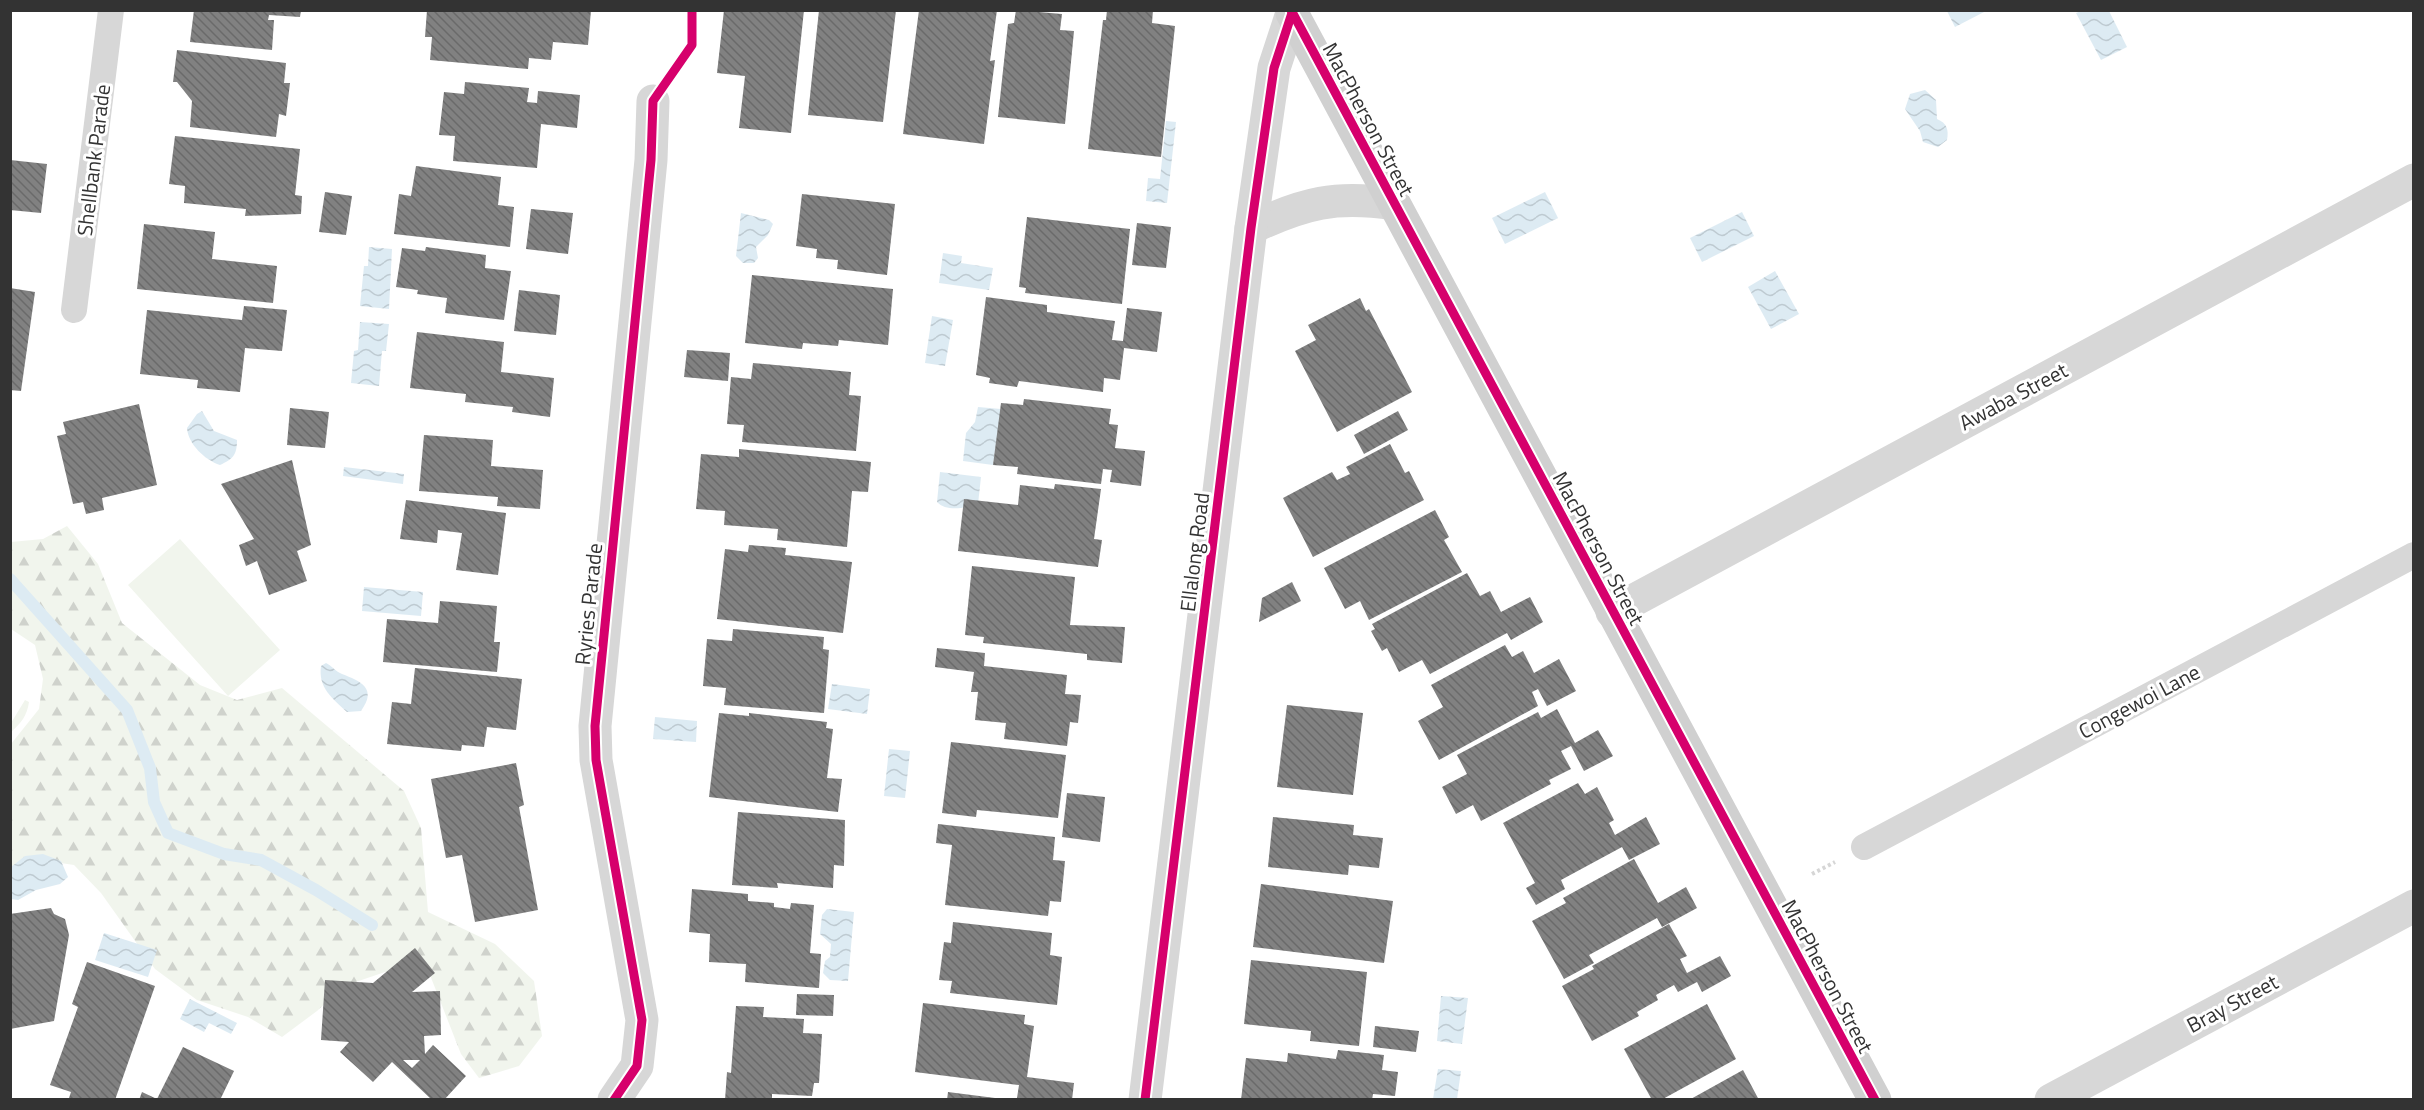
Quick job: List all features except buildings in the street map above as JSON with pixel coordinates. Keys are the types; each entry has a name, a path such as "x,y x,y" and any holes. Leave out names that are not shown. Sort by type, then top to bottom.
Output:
{"street":[{"name":"MacPherson Street","path":"1293,11 1612,612 1875,1100"},
{"name":"Ellalong Road","path":"1145,1100 1251,228 1274,68 1293,11"},
{"name":"Ryries Parade","path":"614,1100 637,1066 642,1020 596,760 595,726 651,160 653,101"},
{"name":"Awaba Street","path":"1612,612 2414,180"},
{"path":"1251,228 1281,214 1325,201 1360,199 1394,204"},
{"name":"Bray Street","path":"2051,1100 2414,906"}],"lane":[{"name":"Shellbank Parade","path":"74,310 111,10"},
{"name":"Congewoi Lane","path":"1864,847 2414,555"}],"path":[{"path":"1812,874 1838,860"}],"green space":[{"path":"67,526 98,564 122,623 200,685 237,700 282,688 404,791 421,828 428,912 495,944 534,981 542,1036 519,1066 479,1078 461,1054 428,970 385,972 344,986 317,1011 282,1037 248,1017 197,1000 155,969 101,893 74,865 41,860 11,870 11,744 39,709 43,679 35,645 11,629 11,542 43,539"},
{"path":"180,539 280,650 228,696 128,585"},
{"path":"25,700 29,702 25,715 11,732 11,723"}],"water":[{"path":"1947,11 1986,11 1955,27"},
{"path":"2109,11 2127,47 2101,60 2076,13"},
{"path":"1925,90 1936,100 1937,119 1945,125 1947,130 1947,140 1938,147 1923,142 1920,131 1905,109 1910,94"},
{"path":"1166,121 1176,122 1167,203 1146,201 1148,178 1160,179"},
{"path":"1545,192 1558,218 1505,244 1492,218"},
{"path":"1742,212 1754,236 1702,262 1690,238"},
{"path":"741,213 769,220 773,224 768,235 756,247 758,258 754,263 743,263 736,256"},
{"path":"369,247 392,249 389,309 360,306 364,266 368,266"},
{"path":"943,253 962,256 961,263 993,268 989,290 939,283"},
{"path":"1775,271 1799,314 1771,329 1748,287"},
{"path":"932,316 953,320 945,366 925,363"},
{"path":"360,322 389,324 386,351 382,351 379,386 351,383 354,351 358,350"},
{"path":"978,407 1001,409 993,465 963,461 966,433 975,422"},
{"path":"202,411 214,431 237,440 233,456 220,465 198,451 188,434 187,428"},
{"path":"344,467 404,474 403,484 343,476"},
{"path":"940,472 981,477 978,504 951,508 937,502"},
{"path":"364,587 423,592 421,616 362,611"},
{"path":"326,663 365,686 368,696 361,711 347,712 327,692 321,674 321,666"},
{"path":"832,684 870,689 867,714 828,709"},
{"path":"655,717 697,721 696,742 653,739"},
{"path":"889,749 910,751 905,798 884,796"},
{"path":"43,854 61,861 68,877 60,884 36,890 18,900 11,899 11,867 25,856"},
{"path":"827,909 854,912 848,981 830,980 823,973 825,961 830,957 831,944 820,934 822,915"},
{"path":"104,933 157,950 148,977 95,960"},
{"path":"1441,996 1468,998 1462,1044 1437,1041"},
{"path":"190,999 237,1023 231,1034 209,1023 204,1032 180,1019"},
{"path":"1438,1069 1461,1071 1457,1099 1433,1099"}],"waterway":[{"path":"10,579 127,710 150,768 154,802 168,833 224,854 261,860 316,890 372,925"}],"cycle path":[{"path":"614,1100 637,1066 642,1020 596,760 595,726 651,160 653,101 692,45 692,10"},
{"path":"1291,10 1875,1100"},
{"path":"1145,1100 1251,228 1274,68 1292,13"}]}
